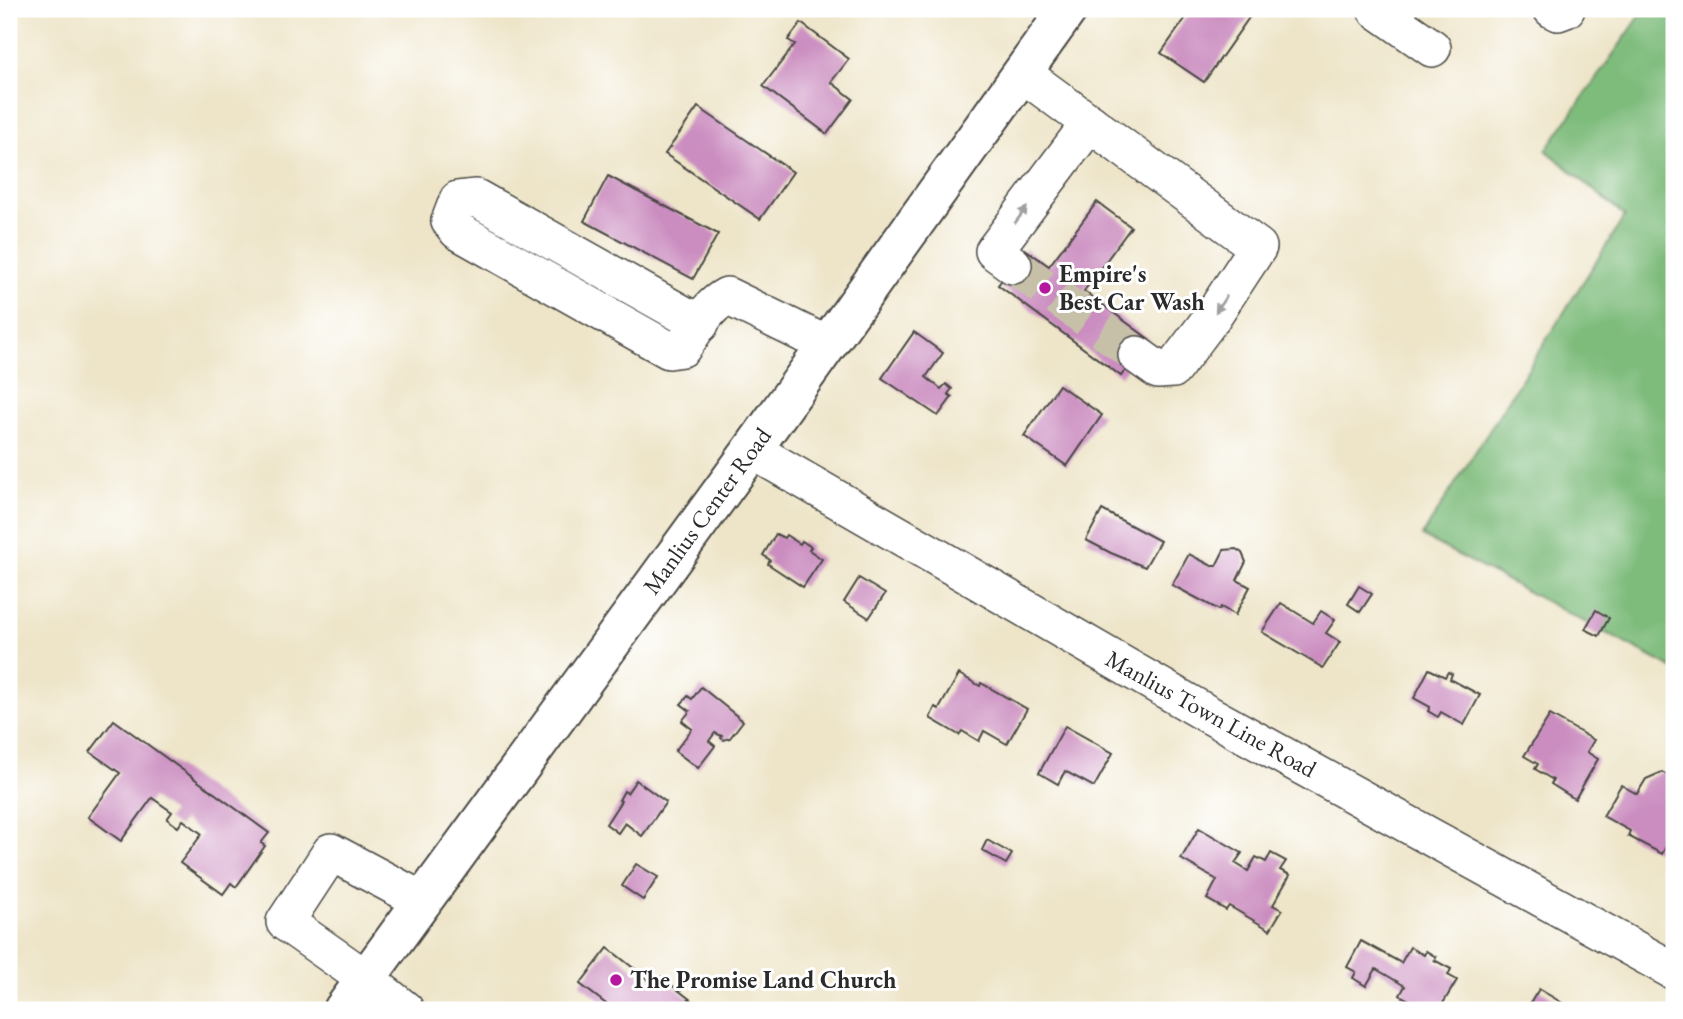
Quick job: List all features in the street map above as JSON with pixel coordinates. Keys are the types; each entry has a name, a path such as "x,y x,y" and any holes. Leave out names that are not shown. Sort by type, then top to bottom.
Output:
{"main road":[{"name":"Manlius Center Road","path":"343,1010 752,450 1068,9"}],"street":[{"path":"1376,9 1432,48"},
{"path":"1552,9 1558,12 1566,9"},
{"path":"1022,73 1258,247 1210,320 1173,369 1158,370 1137,355"},
{"path":"1013,265 995,251 1090,123"},
{"path":"700,324 477,198 458,200 450,221 458,231 669,350 682,348 700,324 716,302 727,296 827,345"},
{"name":"Manlius Town Line Road","path":"752,450 1206,713 1674,971"},
{"path":"405,1010 285,922 331,852 423,901"}],"green space":[{"path":"1645,9 1674,9 1674,669 1422,536 1625,216 1546,150"}],"building":[{"path":"1192,9 1255,9 1204,82 1161,53"},
{"path":"801,23 849,59 831,82 853,99 827,134 763,86 795,44 788,40"},
{"path":"698,107 793,172 760,219 665,154"},
{"path":"608,176 718,234 693,279 584,221"},
{"name":"Empire's Best Car Wash","path":"1097,202 1131,227 1084,291 1149,339 1121,376 998,285 1025,249 1049,266"},
{"path":"914,332 943,353 926,377 941,389 946,384 952,389 948,394 952,397 938,416 882,378"},
{"path":"1059,385 1102,415 1067,466 1024,436"},
{"path":"1102,510 1160,541 1145,567 1086,540"},
{"path":"776,534 784,538 786,535 800,544 802,541 822,559 803,587 768,564 770,560 763,555"},
{"path":"1236,549 1242,553 1246,562 1237,580 1250,587 1235,615 1221,607 1219,610 1172,585 1189,554 1216,566 1224,550"},
{"path":"859,578 885,594 869,618 844,602"},
{"path":"1359,586 1372,594 1360,612 1348,604"},
{"path":"1281,603 1313,623 1321,611 1335,620 1326,633 1340,642 1323,668 1262,632"},
{"path":"1596,610 1609,618 1599,636 1585,629"},
{"path":"1429,669 1445,677 1448,672 1452,674 1450,679 1480,695 1464,725 1441,712 1438,717 1428,711 1430,707 1414,698"},
{"path":"959,674 1027,709 1007,744 984,731 979,741 962,731 959,735 930,718 935,707 939,709"},
{"path":"701,687 743,721 730,738 724,740 715,733 709,741 715,746 698,768 675,751 692,729 682,721 690,711 681,704 688,696 692,699"},
{"path":"1550,715 1594,740 1587,752 1598,759 1575,799 1551,784 1553,780 1535,769 1538,764 1524,756"},
{"path":"114,720 269,833 261,843 265,846 236,887 231,883 223,894 180,863 202,834 183,820 178,827 167,819 172,812 152,798 121,841 88,817 120,773 90,752"},
{"path":"1065,726 1113,753 1094,787 1065,771 1058,784 1039,773"},
{"path":"1662,772 1674,779 1674,832 1662,854 1628,836 1630,831 1603,816 1621,785 1637,794 1646,779"},
{"path":"636,780 666,802 642,836 625,823 618,833 606,824 621,801 619,800 624,791 627,793"},
{"path":"1199,828 1242,853 1235,863 1248,871 1256,857 1266,862 1271,853 1286,861 1280,870 1290,875 1273,905 1282,910 1270,930 1229,906 1226,910 1207,899 1217,880 1181,859"},
{"path":"987,840 1012,854 1006,864 982,850"},
{"path":"636,864 658,877 643,900 622,886"},
{"path":"1361,941 1401,963 1410,947 1424,955 1426,951 1436,957 1434,960 1451,969 1448,975 1457,980 1439,1010 1427,1010 1400,995 1405,986 1376,969 1366,986 1353,978 1356,972 1347,967"},
{"name":"The Promise Land Church","path":"608,948 655,985 661,977 704,1010 614,1010 580,984"},
{"path":"1539,989 1574,1010 1526,1010"}],"tunnel":[{"path":"1013,265 1137,355"}],"place":[{"name":"Empire's Best Car Wash","path":"1045,288"},
{"name":"The Promise Land Church","path":"616,980"}]}
